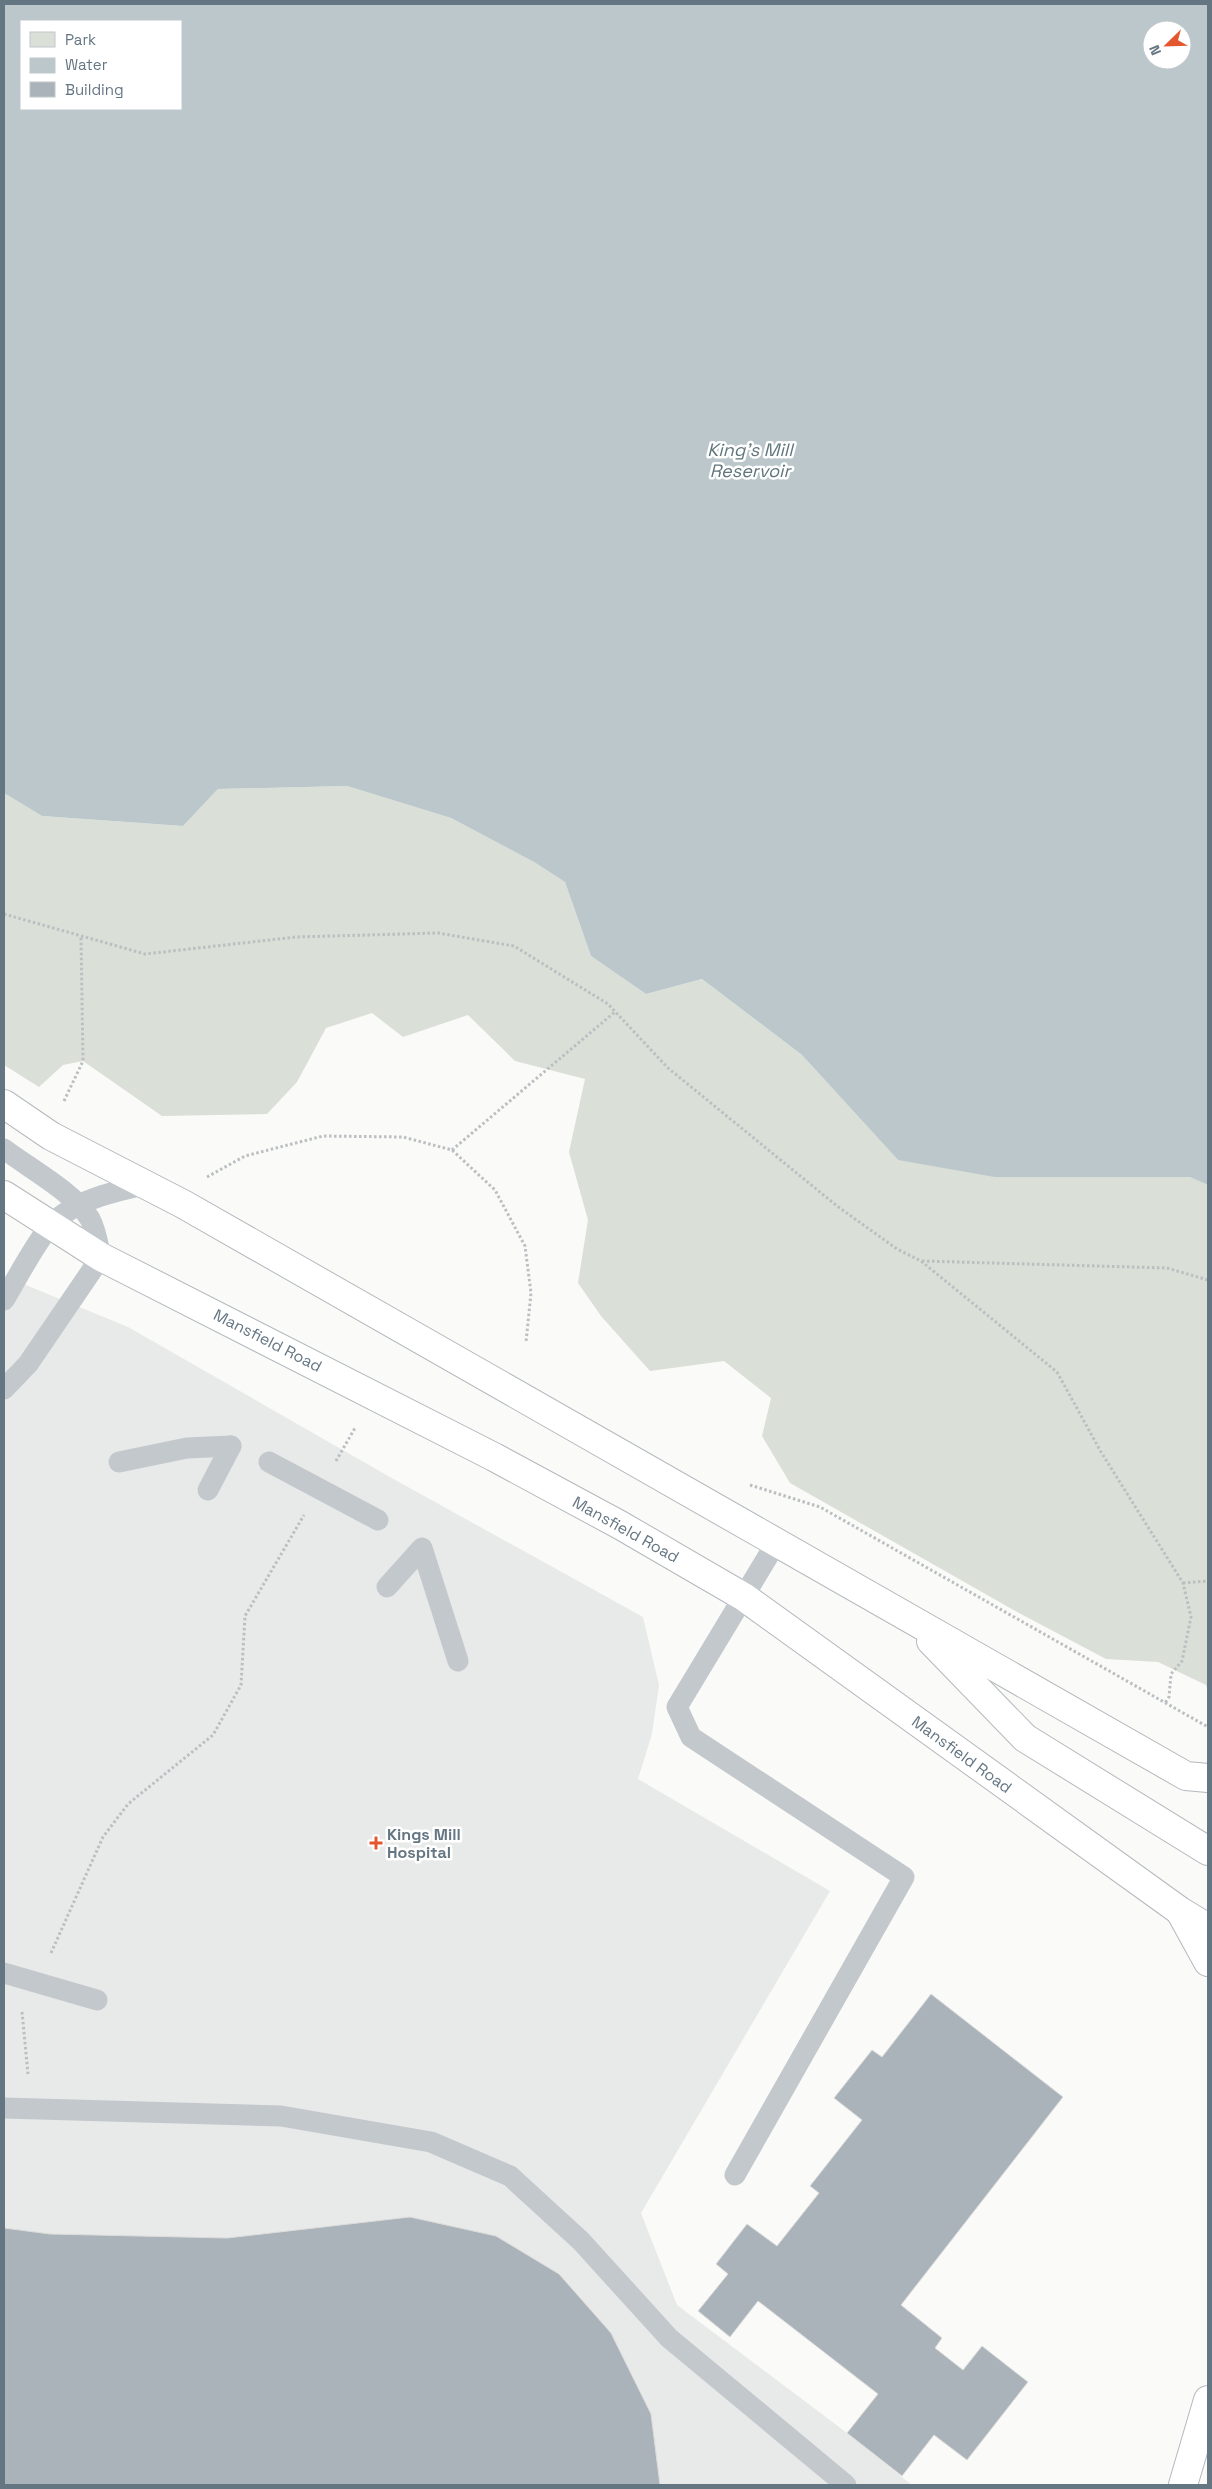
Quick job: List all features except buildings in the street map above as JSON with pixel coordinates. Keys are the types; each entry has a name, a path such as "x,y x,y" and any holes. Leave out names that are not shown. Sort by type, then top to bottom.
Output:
{"highway":[{"path":"4,1104 51,1136 183,1204 909,1619 1197,1777"},
{"name":"Mansfield Road","path":"4,1196 101,1257 494,1457 620,1525 744,1597 1180,1911 1208,1928"},
{"path":"909,1619 1025,1738 1208,1851"},
{"path":"1180,1911 1208,1962"},
{"path":"1183,2485 1208,2400"}],"lane":[{"path":"4,1149 37,1174 66,1192 90,1220 101,1257 28,1364 4,1390"},
{"path":"4,1300 51,1225 78,1206 110,1192 144,1185"},
{"path":"119,1462 187,1448 231,1446 208,1490"},
{"path":"269,1462 378,1520"},
{"path":"735,2175 904,1877 691,1737 677,1707 702,1662 776,1543"},
{"path":"387,1587 422,1548 458,1660"},
{"path":"4,1973 97,2000"},
{"path":"4,2108 281,2116 430,2142 510,2176 581,2241 668,2338 846,2485"}],"path":[{"path":"4,914 145,954 296,937 438,933 514,946 608,1004 668,1068 837,1206 897,1249 921,1261 1057,1372 1101,1452 1183,1583 1191,1617 1182,1660 1171,1674 1169,1697 1165,1702"},
{"path":"64,1103 83,1061 81,936"},
{"path":"452,1150 616,1011"},
{"path":"204,1178 245,1156 323,1136 403,1137 452,1150 495,1190 525,1246 531,1293 526,1342"},
{"path":"921,1261 1168,1268 1208,1280"},
{"path":"335,1462 355,1428"},
{"path":"742,1482 820,1507 1208,1727"},
{"path":"51,1954 103,1837 128,1804 213,1735 241,1685 246,1616 305,1513"},
{"path":"1183,1583 1208,1582"},
{"path":"22,2006 28,2074"}],"shaded area":[{"name":"Kings Mill Hospital","path":"4,1276 128,1327 397,1481 643,1617 659,1685 652,1734 638,1779 830,1891 641,2213 677,2305 847,2433 912,2485 4,2485"}],"green space":[{"path":"347,786 451,818 534,862 565,882 591,956 646,994 702,979 802,1055 898,1160 1191,1177 1208,1185 1208,1690 1206,1685 1158,1662 1106,1659 1019,1613 790,1483 762,1436 771,1398 724,1361 650,1371 601,1316 578,1283 588,1220 569,1152 585,1079 515,1061 468,1015 403,1037 372,1013 326,1028 297,1082 267,1114 162,1116 83,1061 63,1065 39,1087 4,1065 4,793 42,816 183,826 218,789"}],"water":[{"name":"King's Mill Reservoir","path":"4,4 1208,4 1208,1185 1190,1177 995,1177 898,1160 802,1055 702,979 646,994 591,956 565,882 534,862 451,818 347,786 218,789 183,826 42,816 4,793"}],"place":[{"name":"Kings Mill Hospital","path":"376,1843"}]}
